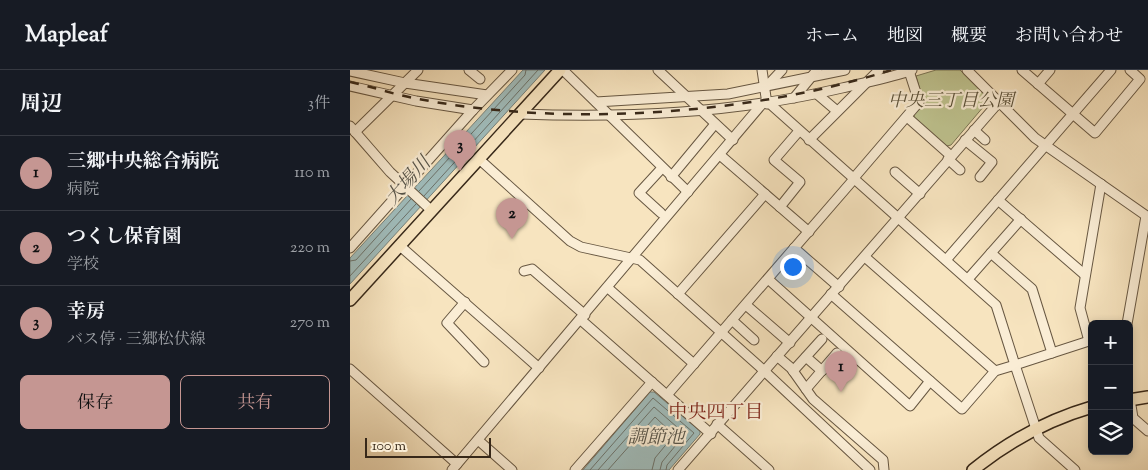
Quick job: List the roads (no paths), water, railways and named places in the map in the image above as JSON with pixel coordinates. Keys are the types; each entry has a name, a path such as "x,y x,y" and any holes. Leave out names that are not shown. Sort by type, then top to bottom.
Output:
{"main road":[{"path":"350,300 400,246 430,208 479,159 561,70"},
{"path":"1133,399 1148,397"},
{"path":"973,470 1007,445 1035,429 1088,409"}],"street":[{"path":"418,70 353,129 407,189 430,208"},
{"path":"469,70 480,79"},
{"path":"350,248 407,189 473,110 512,70"},
{"path":"561,70 688,192"},
{"path":"658,70 733,140"},
{"path":"350,369 455,467 688,192 766,104 766,87 762,70"},
{"path":"766,87 782,70"},
{"path":"794,98 817,70"},
{"path":"596,102 728,94 809,79 845,70"},
{"path":"810,140 864,83 879,70"},
{"path":"967,70 1045,146 1147,217 1128,320"},
{"path":"1022,70 1095,133 1140,78 1130,70"},
{"path":"1038,84 1050,70"},
{"path":"946,260 1111,70"},
{"path":"350,71 405,83 487,96"},
{"path":"520,114 612,117 702,112 766,104 817,94 911,71 919,102 907,118 667,395"},
{"path":"350,86 390,96 473,110"},
{"path":"817,94 837,111"},
{"path":"678,470 999,102"},
{"path":"766,104 810,140 996,305 1039,438 1075,470"},
{"path":"907,118 950,158 960,170"},
{"path":"671,177 715,124"},
{"path":"974,130 985,140"},
{"path":"780,207 800,182 774,160 799,131"},
{"path":"965,140 992,162 980,176"},
{"path":"720,155 808,232"},
{"path":"479,159 570,240 581,247 634,257 764,370 870,470"},
{"path":"661,213 639,193 662,168"},
{"path":"895,172 920,194"},
{"path":"1088,334 1080,308 1101,184"},
{"path":"678,294 765,194"},
{"path":"998,200 1085,275"},
{"path":"968,279 1021,218"},
{"path":"400,246 539,368"},
{"path":"794,248 839,287"},
{"path":"991,253 1032,288 1052,353"},
{"path":"865,257 995,371"},
{"path":"524,270 532,269 652,382 711,434"},
{"path":"768,279 910,406 930,381"},
{"path":"608,288 694,364"},
{"path":"831,294 962,409 995,371 1088,341"},
{"path":"465,302 447,323 484,362"},
{"path":"746,304 790,343"},
{"path":"732,320 754,340"},
{"path":"793,371 822,339"},
{"path":"806,389 837,353"},
{"path":"777,356 793,371 813,399 883,460 884,470"},
{"path":"806,357 822,371"},
{"path":"575,470 652,382"},
{"path":"1132,410 1133,418 1148,431"},
{"path":"717,424 769,470"},
{"path":"478,440 512,470"}],"water":[{"path":"523,70 545,70 350,284 350,258"},
{"name":"調節池","path":"650,392 654,392 700,431 700,434 669,470 583,470"}],"railway":[{"path":"350,82 409,97 466,107 526,112 588,114 652,112 714,107 776,98 835,86 891,70"}],"place":[{"name":"幸房","path":"460,171"},
{"name":"つくし保育園","path":"512,239"},
{"name":"三郷中央総合病院","path":"841,392"}],"district":[{"name":"中央四丁目","path":"716,411"}],"park label":[{"name":"中央三丁目公園","path":"951,100"}],"water label":[{"name":"大場川","path":"407,180"}]}
